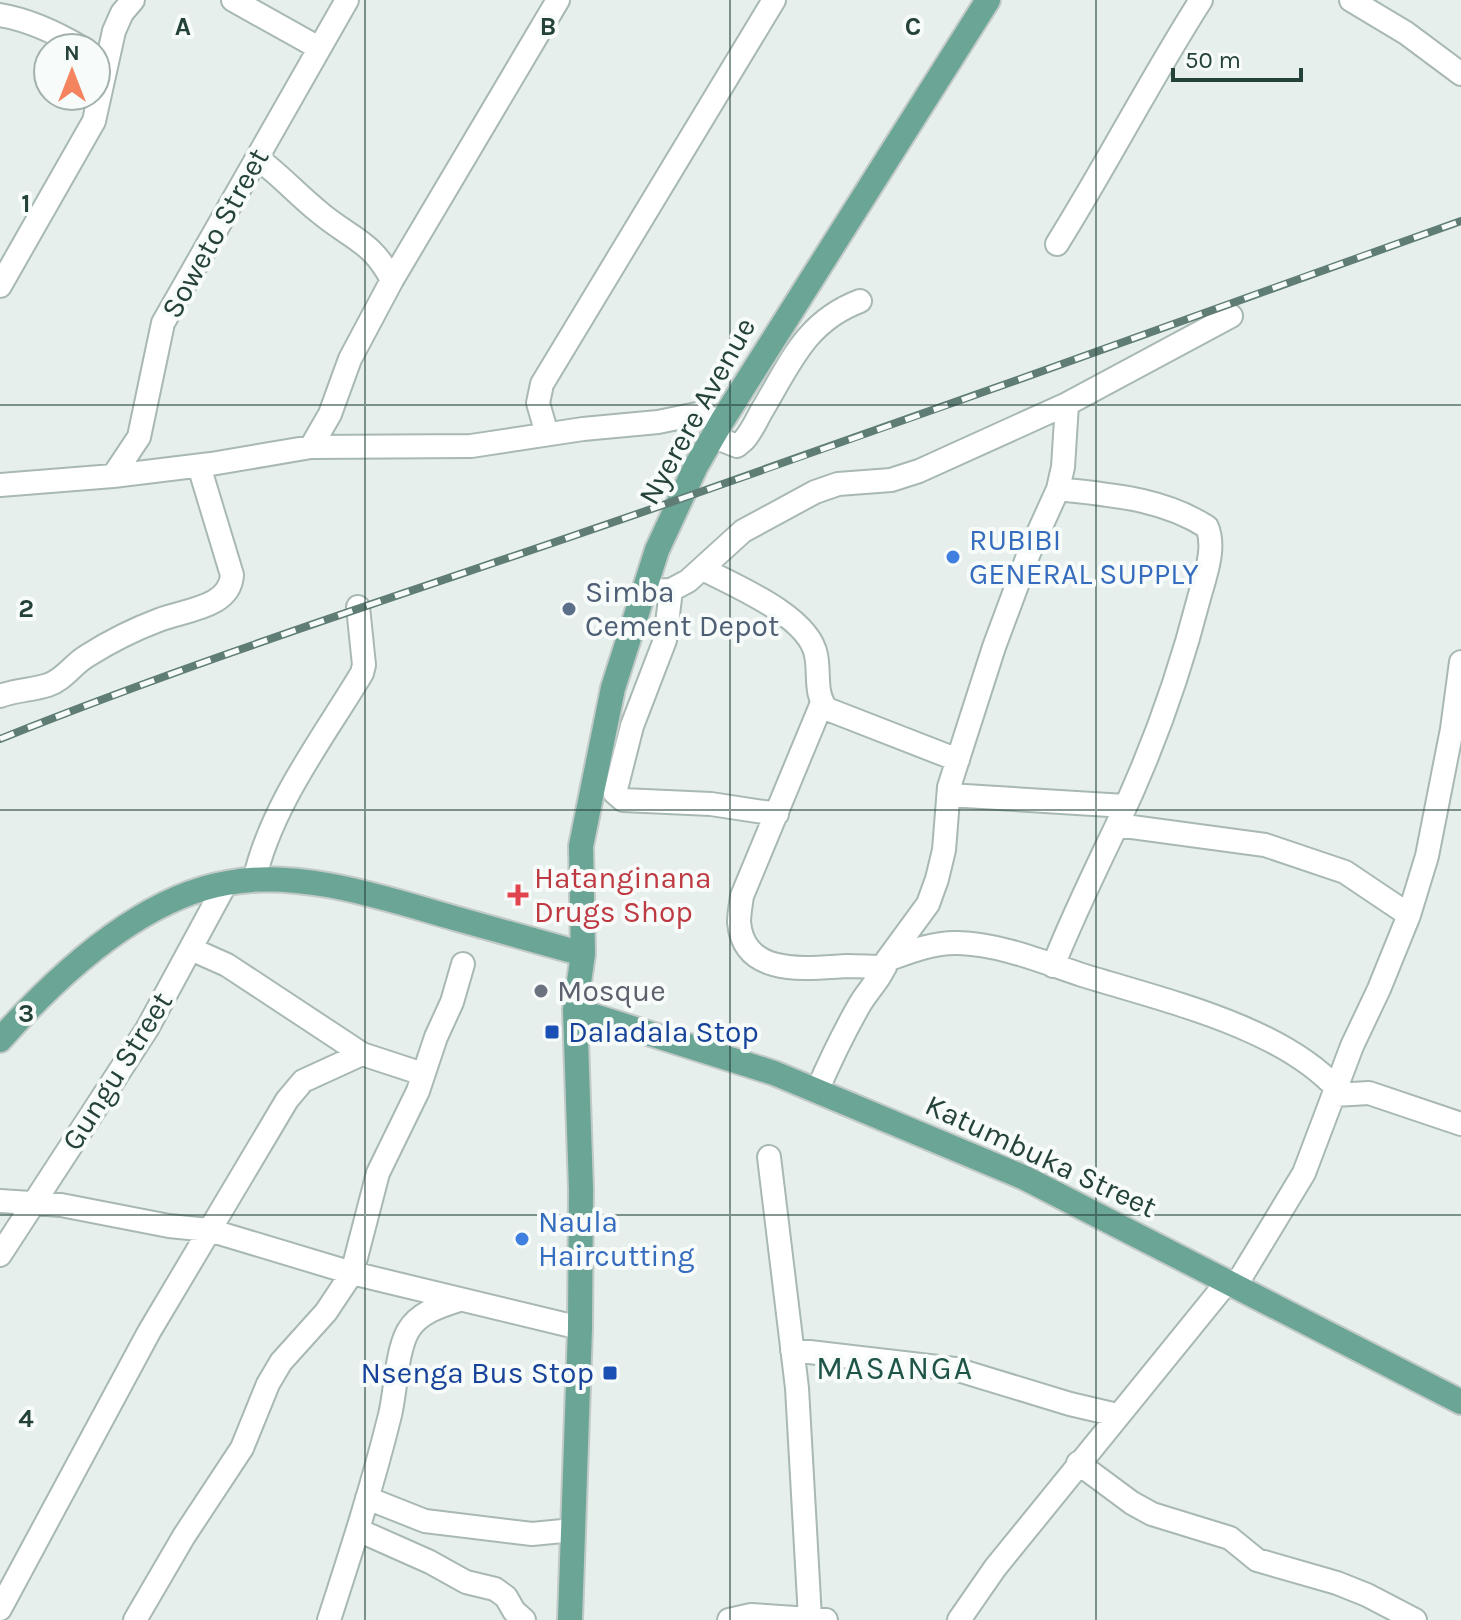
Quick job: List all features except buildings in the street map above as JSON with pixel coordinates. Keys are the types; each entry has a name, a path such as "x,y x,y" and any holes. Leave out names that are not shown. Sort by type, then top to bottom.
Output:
{"main road":[{"name":"Nyerere Avenue","path":"570,1620 580,1328 581,1189 575,1010 583,954 581,846 613,688 657,550 717,429 988,0"},
{"path":"0,1040 63,976 107,939 148,913 226,883 254,881 324,885 583,954"},
{"name":"Katumbuka Street","path":"575,1010 774,1073 1025,1178 1461,1402"}],"street":[{"path":"112,34 117,21 133,0"},
{"path":"233,0 319,48"},
{"name":"Soweto Street","path":"113,476 139,437 143,425 163,323 347,0"},
{"path":"311,447 330,414 350,359 392,280 558,0"},
{"path":"547,434 538,403 542,384 774,0"},
{"path":"1057,244 1201,0"},
{"path":"1351,0 1406,33 1461,74"},
{"path":"0,15 31,23 49,32"},
{"path":"0,286 94,121 95,112"},
{"path":"257,158 322,214 363,242 379,257 392,280"},
{"path":"0,485 199,466 311,447 471,446 658,422 697,414 737,446 744,440 794,356 818,324 837,310 860,301"},
{"path":"645,591 671,590 703,569 722,547 743,531 815,492 838,484 891,480 919,471 1067,404 1231,316"},
{"path":"817,1091 840,1039 863,999 928,904 944,850 949,795 958,760 994,647 1029,553 1058,489 1063,467 1067,404"},
{"path":"0,696 60,680 84,657 156,621 213,603 226,594 232,584 232,575 199,466"},
{"path":"1053,966 1121,816 1162,715 1182,658 1211,543 1207,527 1193,518 1149,502 1058,489"},
{"path":"703,569 767,603 808,635 816,654 822,703 742,896 739,920 743,939 753,954 781,967 886,963 944,943 1006,951 1136,990 1275,1042 1324,1074 1336,1092"},
{"path":"671,590 665,640 632,726 615,793 623,800 686,802 777,814"},
{"path":"254,881 266,838 362,673 364,665 358,607"},
{"path":"959,1620 995,1568 1078,1463 1231,1284 1304,1173 1409,915 1427,856 1452,729 1461,662"},
{"path":"822,703 839,716 910,739 958,760"},
{"path":"949,795 1121,816 1265,845 1345,872 1409,915"},
{"name":"Gungu Street","path":"0,1255 117,1077 226,883"},
{"path":"191,949 227,965 362,1054 423,1074"},
{"path":"135,1620 184,1536 242,1448 268,1384 281,1362 326,1312 352,1273 378,1173 418,1091 463,964"},
{"path":"0,1609 149,1332 287,1100 303,1081 362,1054"},
{"path":"1336,1092 1382,1096 1461,1124"},
{"path":"729,1620 751,1615 818,1619 787,1291 769,1157"},
{"path":"0,1201 61,1205 169,1226 209,1230 352,1273 580,1328"},
{"path":"329,1620 391,1412 408,1330 437,1307 459,1300"},
{"path":"792,1350 955,1369 1117,1415"},
{"path":"1078,1463 1152,1514 1230,1538 1257,1560 1337,1583 1415,1620"},
{"path":"367,1498 425,1521 522,1533 573,1530"},
{"path":"358,1530 430,1562 466,1582 495,1589 506,1597 524,1620"}],"railway":[{"path":"0,739 255,644 780,464 1461,221"}],"place":[{"name":"RUBIBI GENERAL SUPPLY","path":"953,557"},
{"name":"Simba Cement Depot","path":"569,609"},
{"name":"Hatanginana Drugs Shop","path":"518,895"},
{"name":"Mosque","path":"541,991"},
{"name":"Daladala Stop","path":"552,1032"},
{"name":"Naula Haircutting","path":"522,1239"},
{"name":"Nsenga Bus Stop","path":"610,1373"}],"district":[{"name":"MASANGA","path":"895,1368"}]}
